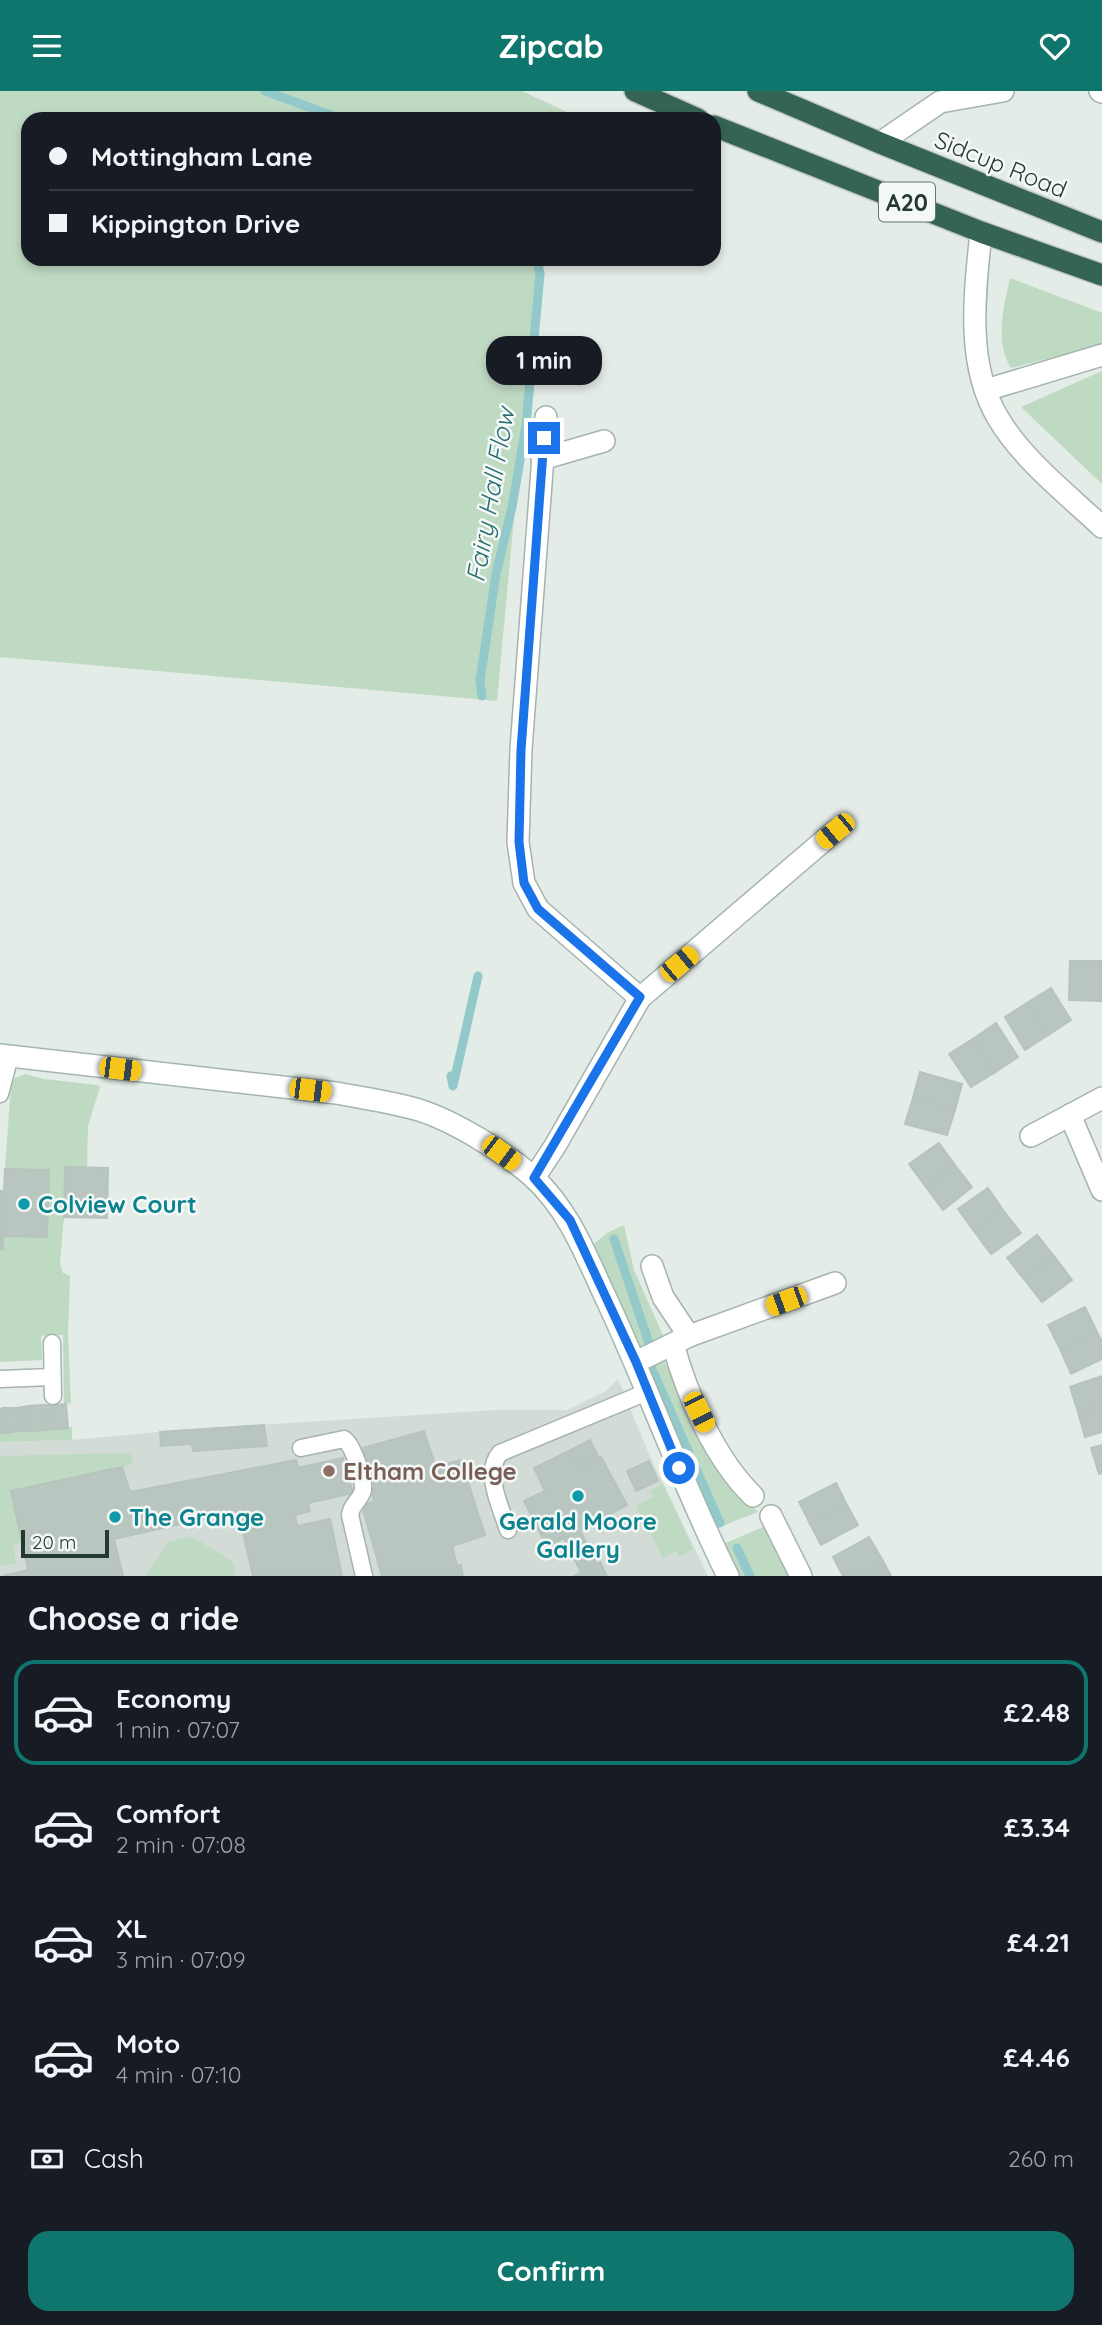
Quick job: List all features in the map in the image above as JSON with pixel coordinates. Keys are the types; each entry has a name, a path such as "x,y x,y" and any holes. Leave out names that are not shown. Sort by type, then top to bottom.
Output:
{"highway":[{"path":"635,91 682,112"},
{"name":"Sidcup Road","path":"758,91 1102,232"},
{"name":"A20","path":"721,129 981,233 1102,275"}],"street":[{"name":"Sidcup Road","path":"880,143 940,102 1003,91"},
{"path":"981,233 975,314 980,368 997,417 1013,439 1102,527"},
{"path":"986,390 1102,355"},
{"path":"546,417 521,750 519,842 524,883 538,909 640,997"},
{"path":"542,459 604,441"},
{"path":"534,1178 640,997 835,831"},
{"path":"5,1055 323,1091 386,1102 422,1111 452,1124 501,1153 534,1178 570,1220 636,1362 728,1576"},
{"path":"1031,1136 1102,1098"},
{"path":"1070,1115 1102,1190"},
{"path":"652,1266 681,1340 682,1379 737,1480 753,1496"},
{"path":"636,1362 681,1340 835,1283"},
{"path":"771,1516 801,1576"}],"lane":[{"path":"0,1094 5,1055"},
{"path":"52,1343 53,1396"},
{"path":"0,1379 52,1377"},
{"path":"508,1531 492,1476 492,1466 500,1453 647,1392"},
{"path":"301,1448 344,1439 351,1444 363,1486 349,1514 364,1576"}],"shaded area":[{"name":"Eltham College","path":"618,1379 651,1459 708,1576 0,1576 0,1442 72,1440 192,1429 497,1410 567,1410 606,1391"}],"green space":[{"path":"0,91 522,91 567,112 21,112 21,266 537,266 497,701 0,657"},
{"path":"1010,278 1102,313 1102,345 1011,368 1003,347 1002,335 1003,312"},
{"path":"1102,371 1102,484 1021,407"},
{"path":"26,1074 100,1087 88,1126 87,1168 64,1217 60,1263 63,1273 70,1276 68,1335 71,1403 64,1404 63,1335 41,1336 42,1360 0,1362 0,1249 3,1249 3,1236 47,1237 48,1170 5,1169 11,1085 15,1078"},
{"path":"624,1225 634,1270 665,1340 638,1352 614,1301 594,1244 607,1233"},
{"path":"663,1356 691,1419 703,1439 758,1512 715,1529 643,1366"},
{"path":"72,1427 72,1440 0,1442 0,1433"},
{"path":"130,1453 133,1464 12,1491 22,1543 13,1545 16,1563 0,1566 0,1456"},
{"path":"663,1483 693,1549 679,1557 676,1551 663,1558 636,1506 653,1497 651,1491"},
{"path":"770,1524 793,1576 736,1576 719,1546"},
{"path":"191,1536 233,1562 236,1576 145,1576 168,1542"}],"building":[{"path":"1070,961 1098,961 1098,1001 1069,1000"},
{"path":"1098,961 1102,961 1102,1001 1098,1001"},
{"path":"1051,988 1071,1020 1048,1035 1027,1003"},
{"path":"1027,1003 1048,1035 1025,1050 1005,1017"},
{"path":"996,1023 1018,1057 994,1073 973,1039"},
{"path":"973,1039 994,1073 971,1087 949,1054"},
{"path":"920,1072 962,1084 955,1110 913,1098"},
{"path":"913,1098 955,1110 947,1135 905,1124"},
{"path":"939,1143 955,1165 926,1187 909,1164"},
{"path":"955,1165 972,1187 943,1210 926,1187"},
{"path":"65,1167 108,1168 107,1218 64,1217"},
{"name":"Colview Court","path":"5,1169 49,1170 47,1237 3,1236 3,1249 0,1249 0,1191 4,1191"},
{"path":"988,1188 1003,1210 974,1231 958,1209"},
{"path":"1003,1210 1021,1233 991,1254 974,1231"},
{"path":"1037,1235 1054,1256 1024,1279 1007,1258"},
{"path":"1054,1256 1072,1280 1042,1302 1024,1279"},
{"path":"1085,1307 1097,1332 1060,1349 1048,1325"},
{"path":"1097,1332 1102,1342 1102,1359 1071,1374 1060,1349"},
{"path":"1102,1376 1102,1405 1078,1412 1070,1387"},
{"path":"66,1404 68,1428 56,1429 54,1405"},
{"path":"42,1405 54,1405 56,1429 44,1430"},
{"path":"42,1405 44,1430 31,1431 29,1406"},
{"path":"1102,1405 1102,1432 1085,1437 1078,1412"},
{"path":"29,1406 31,1431 18,1431 16,1408"},
{"path":"3,1408 5,1433 0,1433 0,1409"},
{"path":"3,1408 16,1408 18,1431 5,1433"},
{"path":"264,1425 267,1446 193,1451 192,1444 161,1446 160,1432"},
{"path":"424,1431 436,1467 461,1460 485,1535 452,1546 457,1566 461,1565 463,1576 382,1576 362,1506 374,1501 371,1489 375,1488 363,1448"},
{"path":"590,1440 599,1458 580,1468 571,1450"},
{"path":"1102,1445 1102,1473 1099,1474 1091,1448"},
{"name":"Gerald Moore Gallery","path":"571,1450 580,1468 601,1457 627,1505 547,1547 524,1501 545,1491 534,1468"},
{"name":"The Grange","path":"343,1458 353,1493 308,1503 310,1511 295,1515 297,1526 330,1519 342,1576 253,1576 238,1511 114,1539 123,1576 2,1576 28,1570 11,1491 122,1467 130,1492 296,1460 298,1468"},
{"path":"649,1461 658,1481 636,1491 627,1471"},
{"path":"836,1483 847,1505 810,1524 799,1502"},
{"path":"847,1505 858,1525 821,1545 810,1524"},
{"path":"580,1530 597,1564 600,1562 607,1576 574,1576 581,1572 564,1539"},
{"path":"869,1537 883,1561 855,1576 843,1576 833,1557"},
{"path":"883,1561 891,1576 855,1576"}],"waterway":[{"path":"265,91 323,112"},
{"name":"Fairy Hall Flow","path":"482,696 480,681 496,574 512,507 526,425 540,274 538,266"},
{"name":"Fairy Hall Flow","path":"451,1076 453,1086 478,976"},
{"name":"Fairy Hall Flow","path":"614,1239 649,1343"},
{"name":"Fairy Hall Flow","path":"651,1367 720,1523"},
{"name":"Fairy Hall Flow","path":"737,1548 750,1576"}],"place":[{"name":"Colview Court","path":"24,1204"},
{"name":"Eltham College","path":"329,1471"},
{"name":"Gerald Moore Gallery","path":"578,1496"},
{"name":"The Grange","path":"115,1517"}],"route":[{"path":"544,438 521,750 519,842 524,883 538,909 640,997 534,1178 570,1220 636,1362 679,1468"}]}
